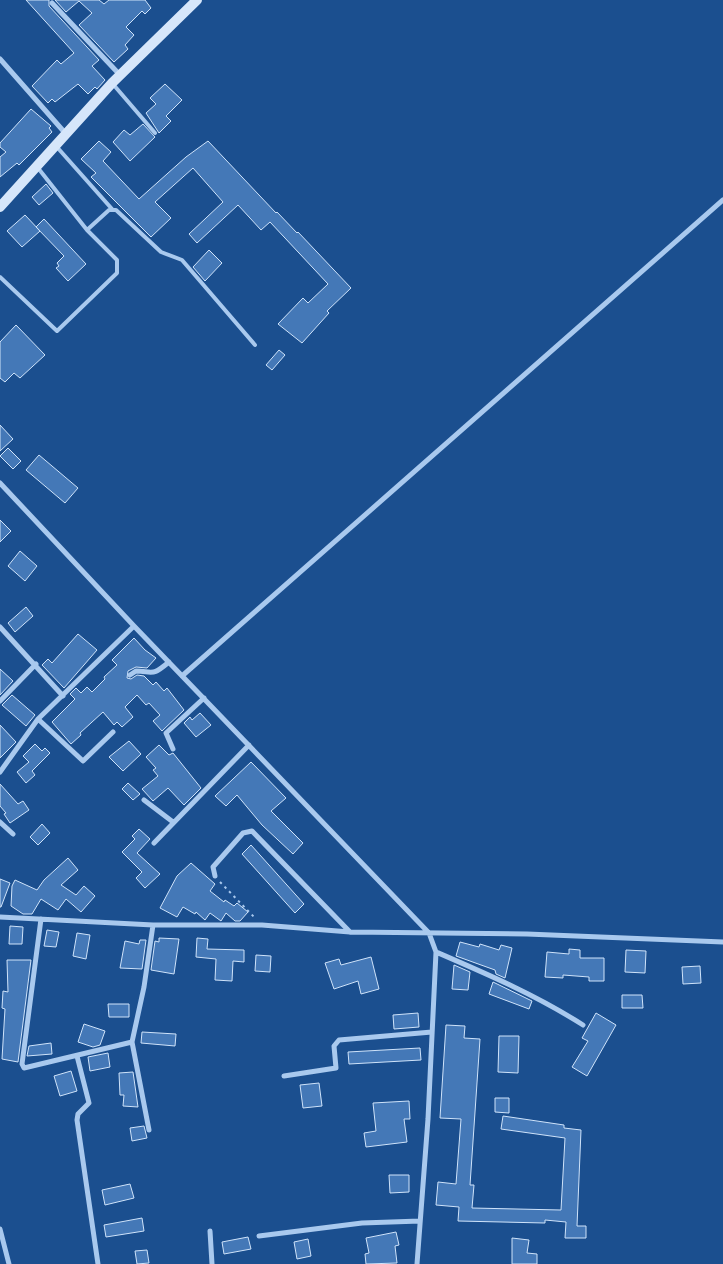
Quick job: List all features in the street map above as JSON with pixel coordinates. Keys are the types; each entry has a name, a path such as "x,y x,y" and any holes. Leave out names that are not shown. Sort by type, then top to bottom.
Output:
{"main road":[{"path":"0,207 112,83 197,0"}],"street":[{"path":"52,3 120,75"},
{"path":"0,60 67,134"},
{"path":"182,676 723,200"},
{"path":"0,483 134,626 429,933 436,952 416,1264"},
{"path":"0,772 38,719 134,626"},
{"path":"0,627 36,664 63,696"},
{"path":"130,675 138,671 150,674 157,672 169,662"},
{"path":"0,701 36,664"},
{"path":"173,749 166,732 204,698"},
{"path":"38,719 83,761 113,732"},
{"path":"154,843 249,745"},
{"path":"144,800 174,822"},
{"path":"0,822 13,834"},
{"path":"215,876 214,867 243,834 252,831 350,932"},
{"path":"0,917 154,925 262,925 350,932 723,942"},
{"path":"41,919 22,1064 25,1070 132,1042"},
{"path":"149,1130 132,1042 144,987 154,925"},
{"path":"436,952 547,1002 582,1025"},
{"path":"284,1076 336,1068 334,1046 339,1040 432,1032"},
{"path":"77,1056 88,1103 78,1114 77,1120 98,1264"},
{"path":"259,1236 362,1223 420,1221"},
{"path":"0,1229 9,1264"},
{"path":"210,1231 212,1264"}],"lane":[{"path":"112,83 155,133"},
{"path":"56,146 112,209 116,210 161,252 182,260 255,346"},
{"path":"0,277 54,330 60,331 117,273 117,260 87,230 37,167"},
{"path":"87,230 112,209"}],"path":[{"path":"215,876 258,920"}],"building":[{"path":"26,0 49,0 49,6 99,60 92,66 105,80 97,89 95,87 88,94 78,84 55,102 52,99 48,103 32,86 57,60 61,64 74,53"},
{"path":"55,0 99,0 104,4 109,0 145,0 151,8 145,14 142,11 126,27 134,35 125,45 128,49 114,62 79,25 92,13 79,1 66,12"},
{"path":"165,84 182,100 166,116 171,121 159,133 146,113 156,104 150,98"},
{"path":"31,109 51,126 49,128 52,132 19,165 17,163 0,177 0,157 6,152 0,147 0,143"},
{"path":"143,124 155,137 130,161 113,142 124,130 130,135"},
{"path":"99,141 111,152 103,161 139,199 186,157 208,141 351,288 327,311 329,313 302,343 278,324 303,298 308,303 328,284 270,222 261,230 238,205 197,243 189,234 223,202 193,168 155,202 171,218 151,237 91,177 96,173 81,159"},
{"path":"46,184 53,193 39,205 32,197"},
{"path":"25,215 40,231 22,247 7,231"},
{"path":"44,219 86,264 68,281 56,268 59,266 57,263 64,256 36,227"},
{"path":"209,250 222,263 205,281 193,267"},
{"path":"16,325 45,355 20,378 14,373 5,382 0,378 0,342"},
{"path":"279,350 285,355 272,370 266,365"},
{"path":"0,425 13,439 0,451"},
{"path":"8,448 21,461 13,469 0,456"},
{"path":"39,455 78,488 65,503 26,470"},
{"path":"0,520 11,531 0,542"},
{"path":"20,551 37,566 25,581 8,566"},
{"path":"26,607 33,616 15,632 8,623"},
{"path":"78,634 97,650 64,688 42,665 48,659 52,663"},
{"path":"134,638 156,658 147,668 136,667 128,671 127,678 131,679 137,675 144,676 153,685 156,682 164,691 167,688 184,710 162,731 153,721 160,715 149,703 146,705 137,695 125,707 133,717 122,727 117,722 114,725 103,712 71,744 52,722 75,699 70,694 76,688 81,693 87,687 92,692 105,679 104,677 117,665 112,660"},
{"path":"0,669 13,681 0,695"},
{"path":"12,695 35,715 26,726 2,705"},
{"path":"200,713 211,725 196,737 184,723 190,717 192,720"},
{"path":"0,725 16,742 0,758"},
{"path":"129,741 141,754 123,771 109,757"},
{"path":"35,744 42,751 45,748 50,753 32,771 35,775 26,783 17,772 29,762 23,756"},
{"path":"159,745 169,755 173,753 201,788 184,805 168,788 153,801 142,789 158,776 153,770 156,768 146,757"},
{"path":"251,762 286,798 271,811 303,843 293,854 262,825 237,795 226,806 215,796"},
{"path":"128,783 140,794 133,800 122,789"},
{"path":"0,784 18,804 23,801 29,810 10,823 4,814 6,813 0,806"},
{"path":"42,824 50,833 38,845 30,837"},
{"path":"139,829 150,839 137,853 160,874 145,888 136,878 142,872 122,852 135,839 132,836"},
{"path":"251,845 304,904 295,913 242,854"},
{"path":"68,858 78,870 61,885 76,895 84,886 95,896 81,912 66,899 58,910 41,899 32,914 23,914 11,906 12,886 15,880 37,890 44,880"},
{"path":"191,863 215,884 210,891 224,902 225,900 234,906 237,903 248,912 240,921 235,921 226,913 221,921 210,913 205,920 196,912 195,914 183,907 177,917 160,908 177,876"},
{"path":"0,879 10,883 1,907 0,907"},
{"path":"10,926 23,927 22,944 9,944"},
{"path":"47,930 59,932 56,947 44,946"},
{"path":"77,933 90,935 86,959 73,956"},
{"path":"159,938 179,939 174,974 151,970 155,941 159,942"},
{"path":"197,938 208,939 207,949 244,950 244,962 233,961 232,981 215,980 216,959 196,957"},
{"path":"140,940 146,940 142,969 120,968 125,941 139,944"},
{"path":"460,942 479,947 480,944 499,950 501,945 512,948 505,978 496,974 495,970 456,956"},
{"path":"569,949 580,950 580,958 604,958 604,981 589,981 589,977 563,975 563,978 545,977 547,952 569,954"},
{"path":"626,950 646,951 645,973 625,972"},
{"path":"256,955 271,956 270,972 255,971"},
{"path":"371,957 379,989 361,994 358,981 334,989 325,963 339,959 341,965"},
{"path":"7,960 31,960 18,1062 2,1059 5,1009 2,1008 3,991 8,992"},
{"path":"454,965 470,972 468,990 452,989"},
{"path":"700,966 701,983 683,984 682,967"},
{"path":"493,982 532,1001 529,1009 489,994"},
{"path":"622,995 642,995 643,1008 622,1008"},
{"path":"108,1004 129,1004 129,1017 109,1017"},
{"path":"418,1013 419,1027 394,1029 393,1015"},
{"path":"596,1013 616,1025 587,1076 572,1067 588,1041 582,1038"},
{"path":"84,1024 105,1031 100,1045 93,1047 78,1042"},
{"path":"446,1025 465,1026 464,1038 480,1039 470,1185 474,1185 472,1208 561,1210 565,1138 501,1129 503,1116 564,1125 564,1128 581,1130 577,1226 586,1226 586,1238 565,1238 566,1222 545,1220 545,1223 458,1221 459,1207 436,1205 438,1182 456,1184 461,1119 440,1118"},
{"path":"142,1032 176,1034 175,1046 141,1043"},
{"path":"499,1036 519,1036 518,1073 498,1072"},
{"path":"51,1043 52,1054 27,1056 29,1046"},
{"path":"420,1048 421,1060 349,1064 348,1052"},
{"path":"108,1053 110,1067 90,1071 88,1057"},
{"path":"71,1071 77,1091 60,1096 54,1076"},
{"path":"133,1072 138,1107 123,1106 124,1095 120,1095 119,1073"},
{"path":"319,1083 322,1106 303,1108 300,1085"},
{"path":"495,1098 509,1098 509,1113 495,1112"},
{"path":"409,1101 410,1119 404,1119 407,1142 366,1147 364,1133 376,1131 373,1103"},
{"path":"144,1126 147,1138 132,1141 130,1128"},
{"path":"389,1175 409,1175 409,1192 390,1193"},
{"path":"130,1184 134,1198 105,1205 102,1190"},
{"path":"142,1218 144,1231 106,1237 104,1225"},
{"path":"396,1232 399,1245 395,1246 397,1263 366,1264 365,1254 369,1253 366,1238"},
{"path":"248,1237 251,1249 224,1254 222,1242"},
{"path":"512,1238 529,1240 527,1253 537,1254 537,1264 512,1264"},
{"path":"308,1239 311,1256 297,1259 294,1242"},
{"path":"147,1250 149,1263 137,1264 135,1251"}]}
